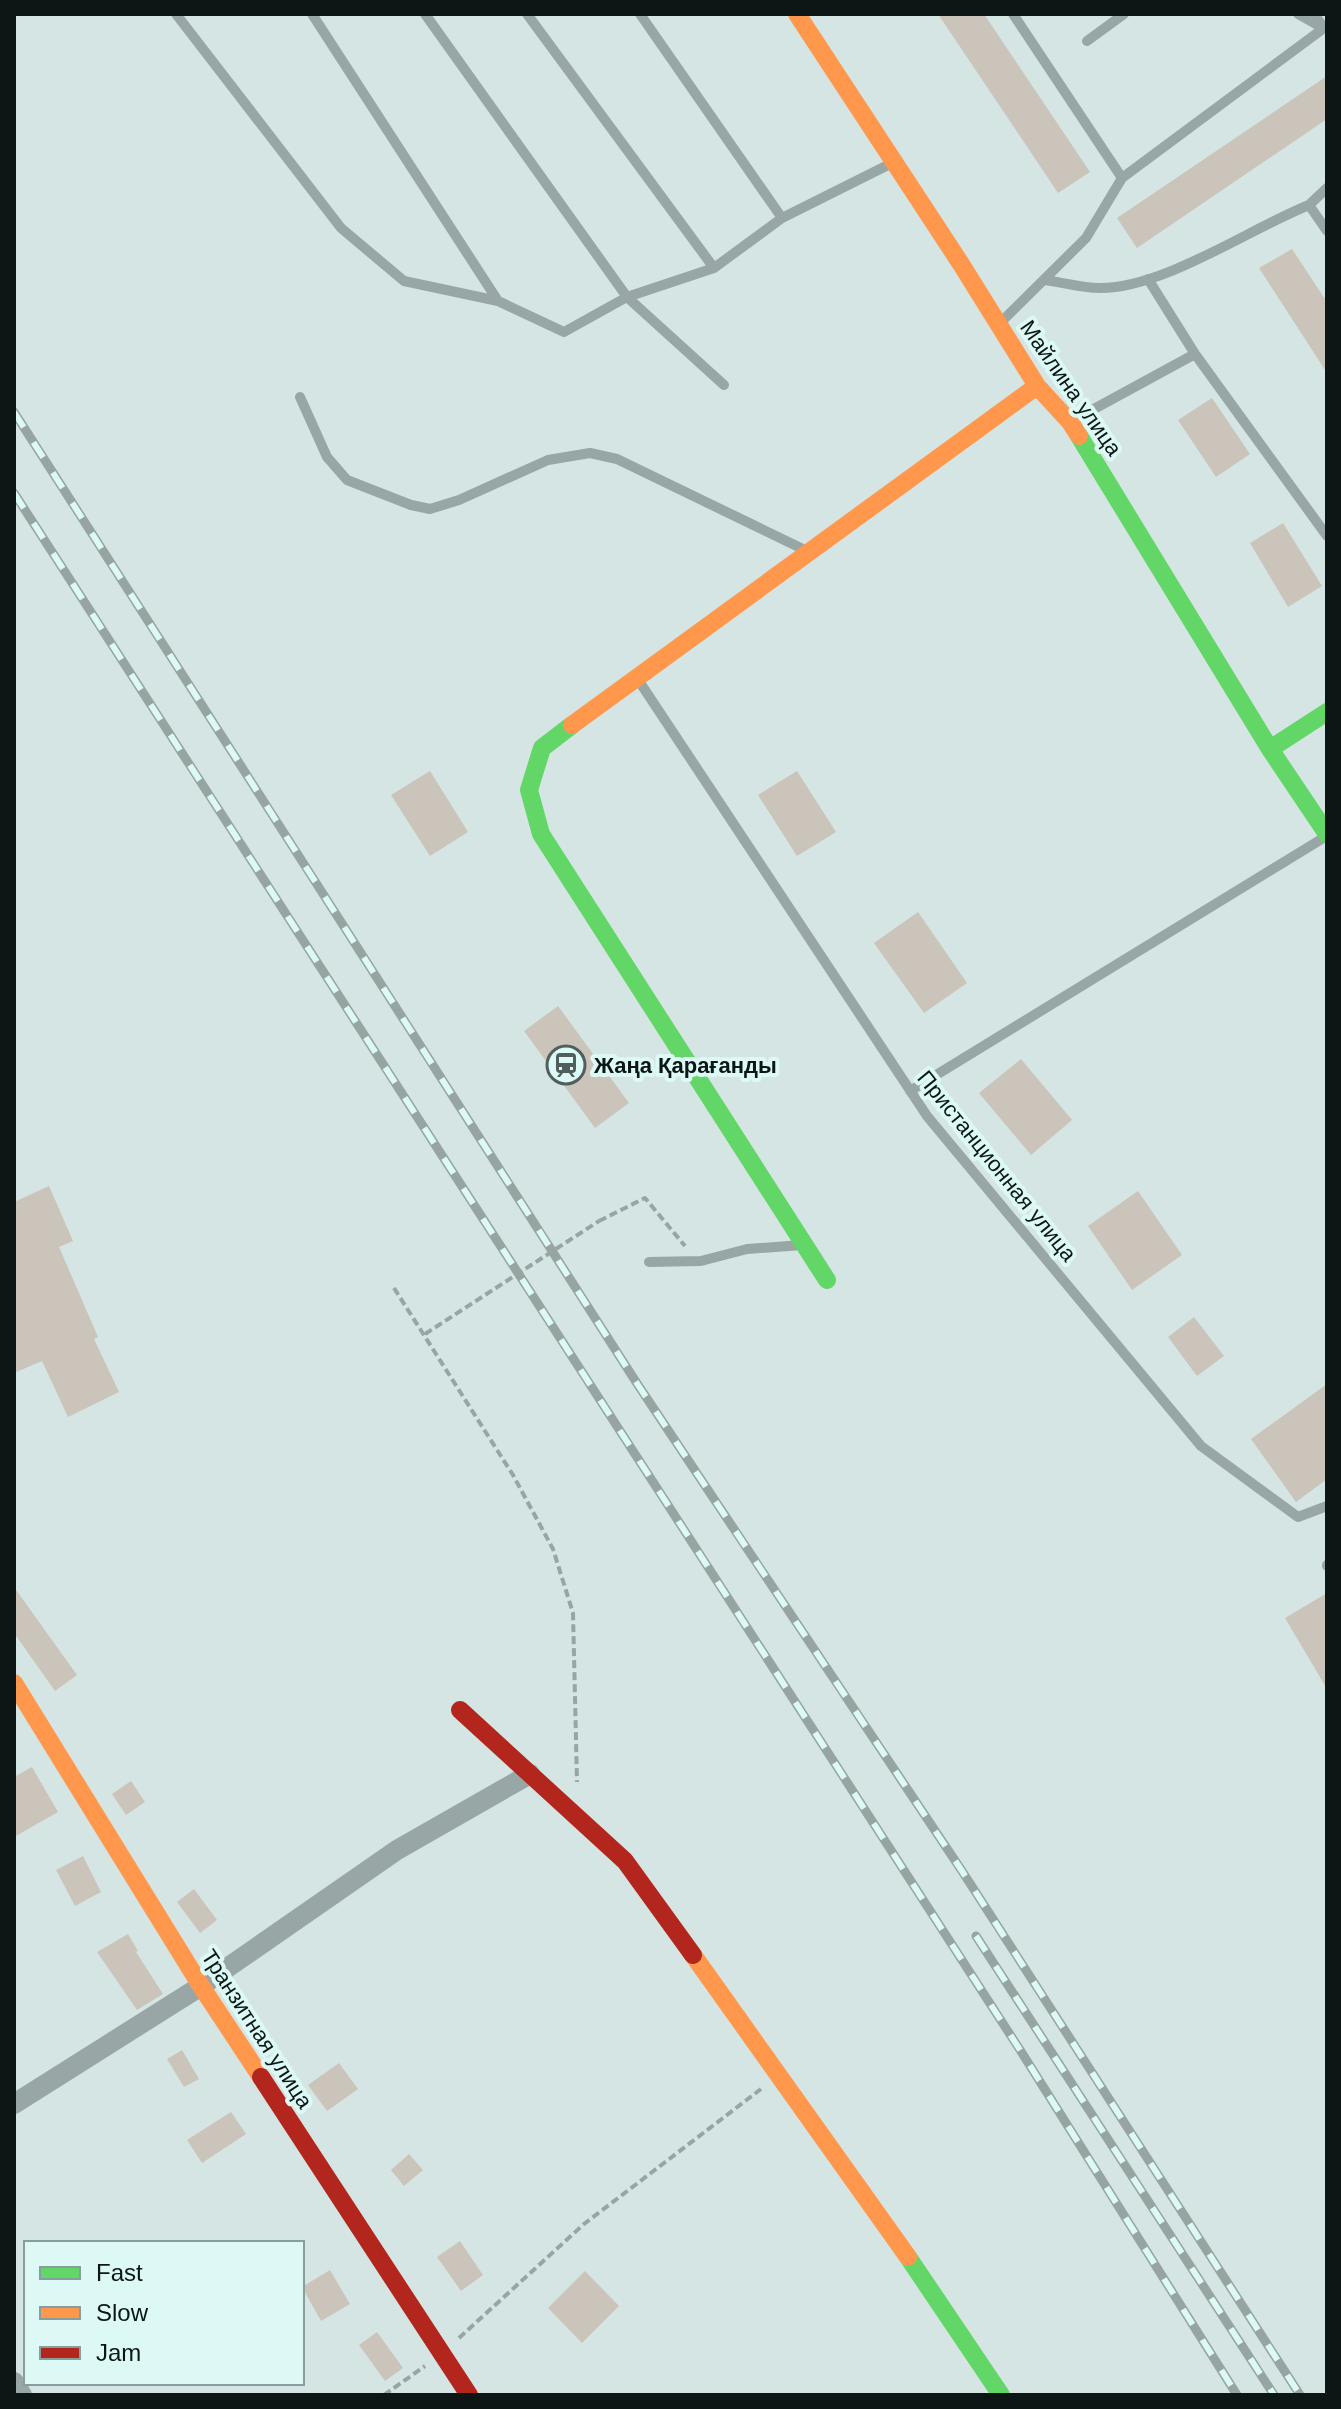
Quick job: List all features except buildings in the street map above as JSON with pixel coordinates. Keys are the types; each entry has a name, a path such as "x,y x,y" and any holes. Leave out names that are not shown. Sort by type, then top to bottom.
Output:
{"street":[{"name":"Майлина улица","path":"797,14 1037,386 1070,422 1270,749 1327,835"},
{"path":"827,1280 541,834 529,790 542,748 1037,386"},
{"path":"1270,749 1327,712"},
{"name":"Транзитная улица","path":"14,1683 201,1986 469,2395"},
{"path":"460,1710 625,1861 872,2203 1001,2395"},
{"path":"14,2104 201,1986 397,1850 530,1774"},
{"path":"14,2382 22,2395"}],"lane":[{"path":"176,14 341,228 404,281 498,301 564,332 627,297 714,268 782,218 892,163"},
{"path":"312,14 498,301"},
{"path":"425,14 627,297 724,385"},
{"path":"527,14 714,268"},
{"path":"640,14 782,218"},
{"path":"1013,14 1122,178"},
{"path":"1087,41 1124,14"},
{"path":"1298,14 1325,28"},
{"path":"1314,14 1325,28"},
{"path":"998,325 1086,238 1122,178 1325,28"},
{"path":"1044,280 1100,288 1148,279 1309,205 1325,192"},
{"path":"1309,205 1327,231"},
{"path":"1148,279 1195,354 1327,536"},
{"path":"1070,422 1195,354"},
{"path":"300,397 327,457 347,480 411,505 430,509 459,500 548,460 590,453 617,459 809,551"},
{"name":"Пристанционная улица","path":"636,677 927,1116 1201,1446 1298,1517 1327,1506"},
{"path":"910,1091 1327,835"},
{"path":"649,1262 701,1261 747,1249 804,1245"}],"path":[{"path":"425,1334 599,1221 645,1198 701,1261"},
{"path":"394,1288 513,1475 553,1549 573,1613 577,1817"},
{"path":"384,2395 442,2354 584,2224 779,2075"}],"railway":[{"path":"14,412 638,1385 962,1871 1300,2395"},
{"path":"14,493 1022,2053 1237,2395"},
{"path":"976,1936 1274,2395"}],"traffic: fast":[{"path":"1079,436 1270,749 1327,834"},
{"path":"1270,749 1327,712"},
{"path":"572,725 542,748 529,790 541,834 827,1280"},
{"path":"908,2257 1001,2395"}],"traffic: slow":[{"path":"797,14 1037,386 1079,436"},
{"path":"572,725 1037,386"},
{"path":"14,1683 201,1986 261,2077"},
{"path":"693,1955 908,2257"}],"traffic: jam":[{"path":"460,1710 625,1861 693,1955"},
{"path":"261,2077 469,2395"}],"place":[{"name":"Жаңа Қарағанды","path":"566,1065"}]}
